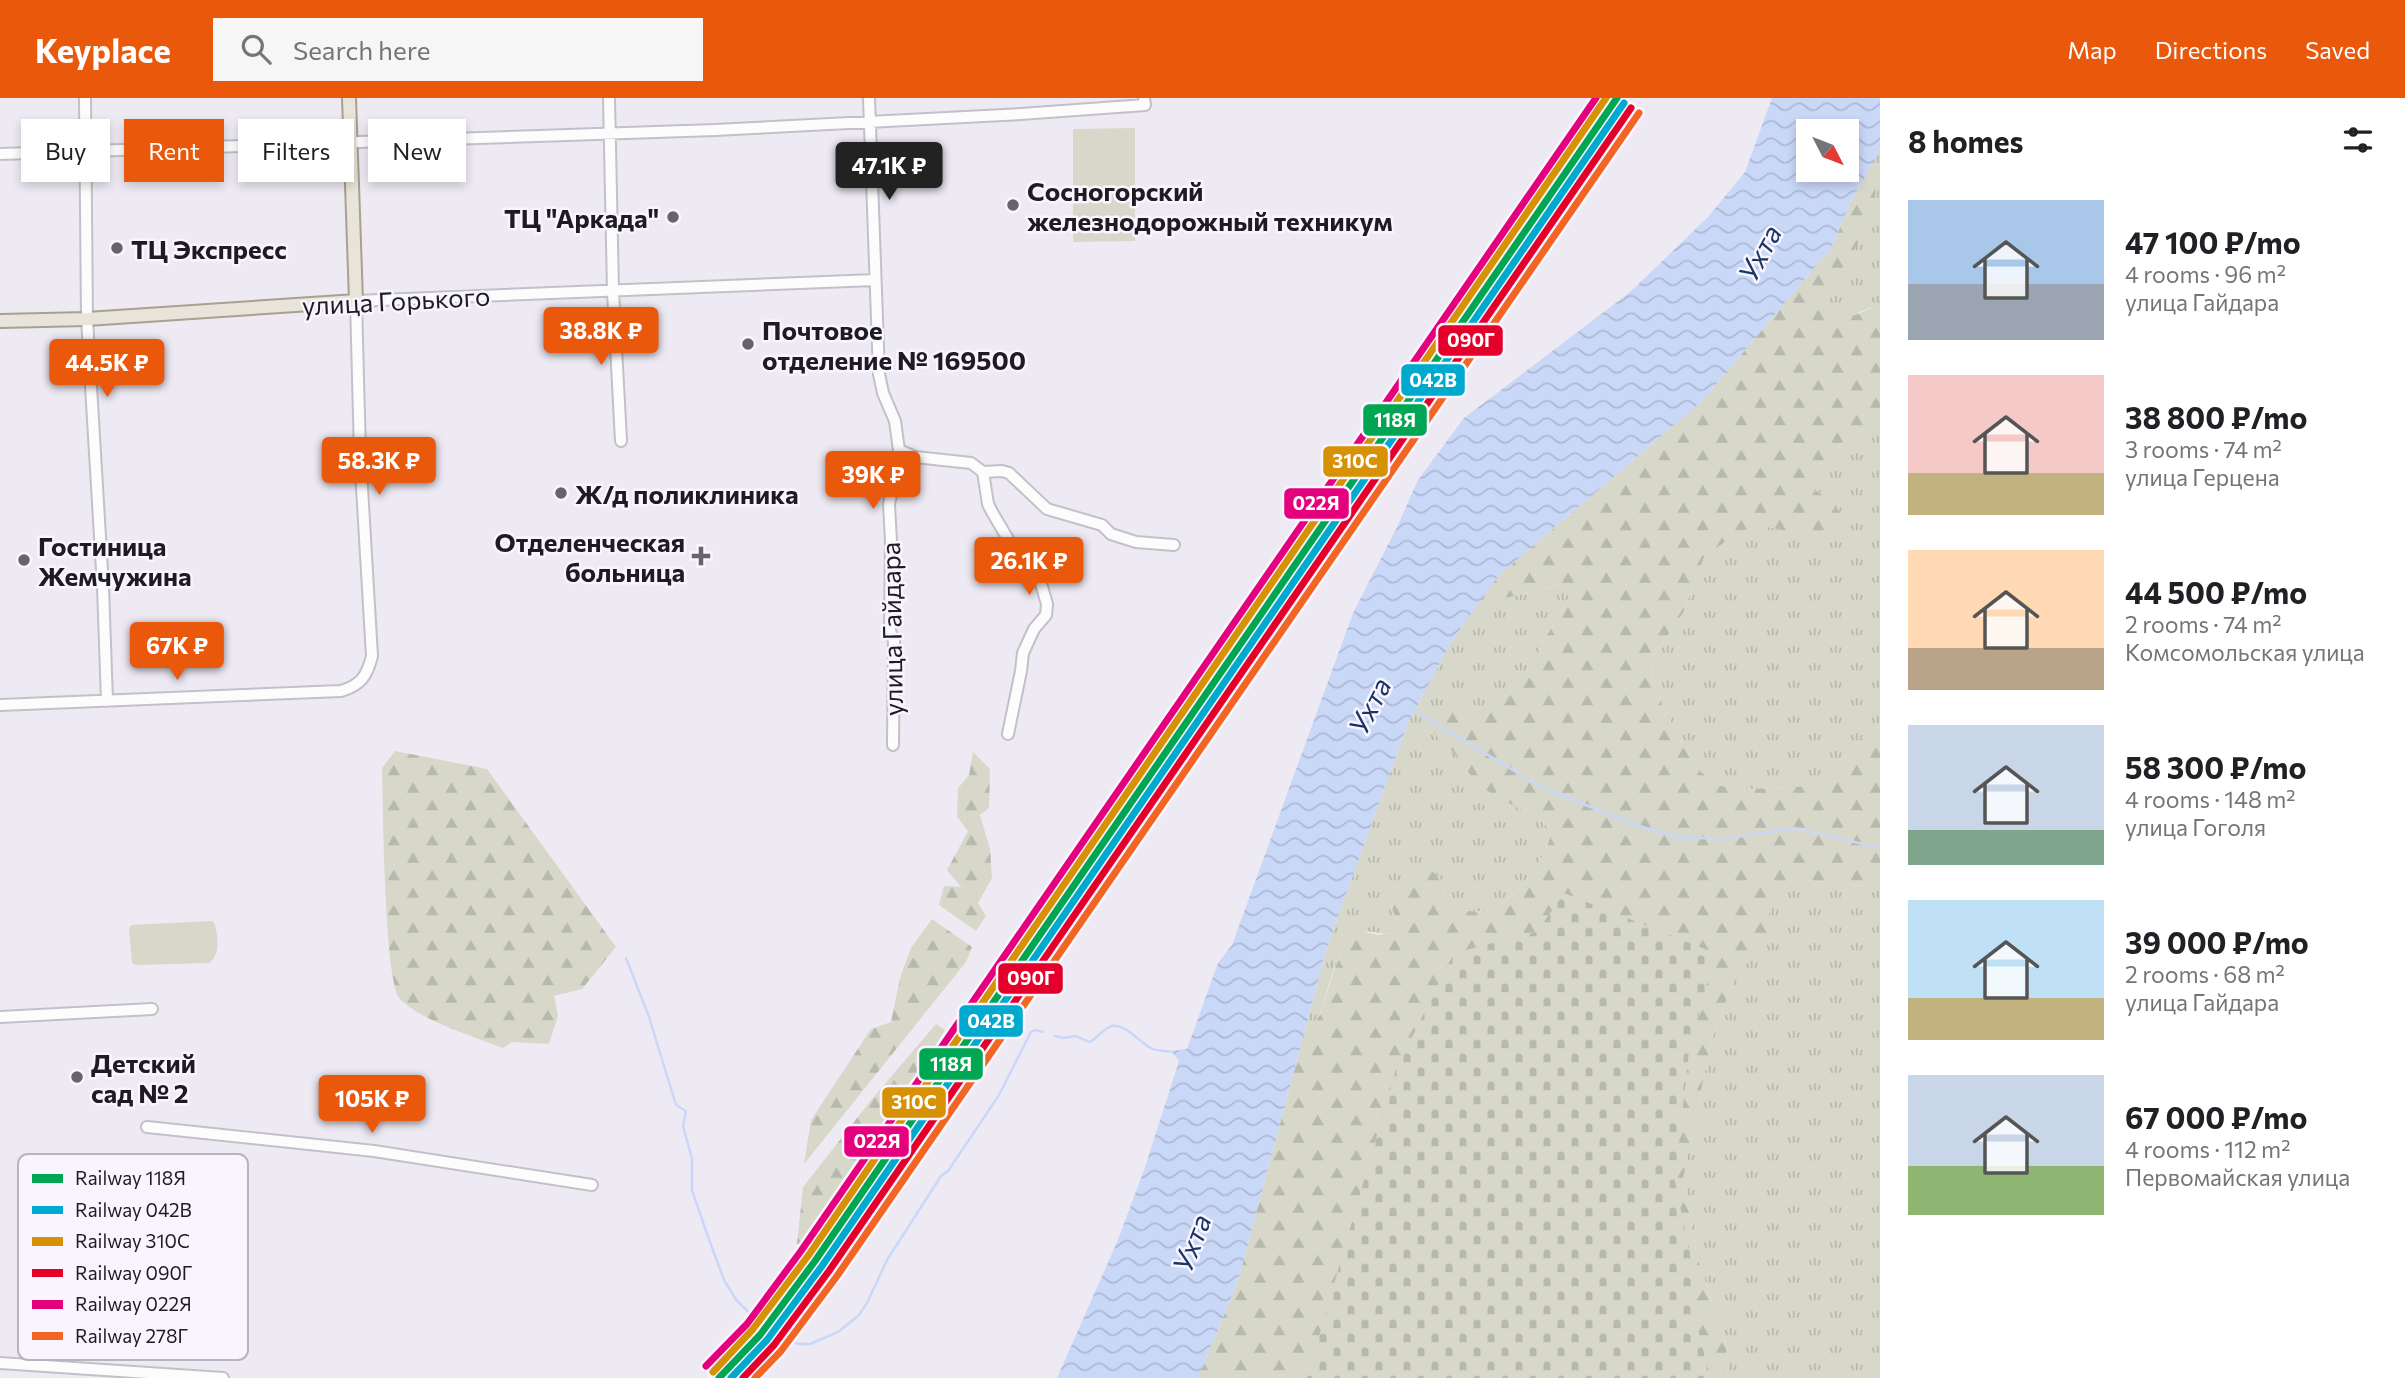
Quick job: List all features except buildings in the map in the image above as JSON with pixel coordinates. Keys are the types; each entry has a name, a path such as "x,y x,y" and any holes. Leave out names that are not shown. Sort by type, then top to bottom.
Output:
{"main road":[{"path":"349,98 350,119"},
{"path":"353,182 356,301"},
{"name":"улица Горького","path":"0,321 87,319 356,301"}],"street":[{"path":"85,98 86,119"},
{"path":"609,98 613,291 621,441"},
{"name":"улица Гайдара","path":"869,98 879,374 883,393 895,421 899,450 889,504 890,631 894,641 893,745"},
{"path":"354,143 870,123 1145,101"},
{"path":"110,149 238,146"},
{"path":"0,154 21,153"},
{"path":"87,182 87,319 107,701"},
{"name":"улица Горького","path":"356,301 875,280"},
{"path":"0,705 341,691 361,682 368,672 372,656 360,454 356,301"},
{"path":"899,450 915,457 971,463 983,472 1002,471 1009,474 1047,509 1102,525 1111,534 1136,542 1174,545"},
{"path":"983,472 988,504 1018,556 1039,577 1047,604 1046,615 1034,629 1023,653 1009,734"},
{"path":"0,1017 152,1009"},
{"path":"147,1127 374,1151 592,1185"},
{"path":"0,1363 223,1378"}],"green space":[{"path":"1135,128 1135,241 1073,242 1073,129"},
{"path":"1880,150 1880,301 1844,319 1827,317 1821,306 1874,215 1876,185 1866,174"},
{"path":"1866,174 1876,185 1874,215 1822,306 1827,317 1841,317 1855,315 1880,301 1880,420 1841,444 1810,477 1817,492 1834,501 1841,517 1825,532 1795,533 1764,526 1740,531 1704,557 1683,613 1652,658 1653,682 1686,751 1701,772 1721,786 1750,789 1809,786 1830,772 1869,730 1880,727 1880,888 1806,880 1787,885 1769,900 1769,929 1762,946 1734,979 1711,1042 1683,1179 1697,1256 1726,1345 1728,1378 1198,1378 1238,1281 1306,1026 1315,1022 1320,1015 1334,970 1350,939 1357,931 1380,935 1393,932 1396,918 1390,904 1394,887 1411,872 1431,870 1442,881 1446,905 1475,911 1495,907 1518,890 1528,878 1549,841 1551,829 1479,786 1453,752 1434,733 1438,712 1452,695 1462,701 1467,717 1476,721 1494,710 1534,662 1571,593 1561,584 1506,598 1492,584 1499,575 1701,402 1832,247 1850,203"},
{"path":"1880,420 1880,727 1869,730 1830,772 1809,786 1750,789 1721,786 1701,772 1686,751 1653,682 1652,658 1683,613 1704,557 1739,531 1764,526 1795,533 1834,501 1817,492 1810,477 1841,444"},
{"path":"1492,584 1506,598 1562,584 1571,592 1534,662 1494,710 1477,721 1467,717 1462,701 1434,733 1453,752 1551,829 1544,853 1528,879 1517,890 1495,907 1484,911 1470,911 1446,905 1442,881 1431,871 1411,872 1390,904 1396,918 1393,932 1366,932 1348,943 1336,966 1320,1015 1315,1022 1306,1026 1327,947 1408,723 1451,642"},
{"path":"395,751 487,769 616,947 582,989 554,996 558,1016 549,1044 512,1042 503,1048 420,1014 400,999 395,986 388,928 382,768"},
{"path":"973,752 990,769 989,808 980,815 990,849 992,878 978,903 986,916 976,931 939,905 944,886 961,887 947,870 968,831 957,817 958,788 969,775"},
{"path":"1806,880 1880,888 1880,1378 1728,1378 1726,1345 1697,1256 1683,1179 1711,1042 1734,979 1769,930 1769,900 1787,885"},
{"path":"1564,893 1715,953 1689,1051 1675,1181 1691,1260 1696,1322 1708,1378 1307,1378 1396,1069 1454,953 1537,932"},
{"path":"932,919 972,947 966,962 804,1164 811,1120 871,1029 891,1022 900,978 911,948"},
{"path":"214,922 218,944 213,960 209,963 132,963 129,929 131,925"},
{"path":"936,1024 945,1030 902,1102 809,1244 797,1244 803,1187 872,1099"}],"water":[{"name":"Ухта","path":"1772,98 1880,98 1880,150 1850,203 1832,247 1701,402 1499,575 1451,642 1408,723 1327,947 1238,1281 1198,1378 1057,1378 1117,1242 1144,1170 1179,1061 1171,1051 1187,1049 1218,963 1232,945 1353,613 1418,480 1464,418 1629,293 1707,218 1745,172"}],"waterway":[{"path":"1413,710 1543,788 1639,826 1679,837 1725,839 1795,828 1880,848"},
{"path":"626,958 649,1017 676,1105 686,1111 683,1126 692,1159 692,1190 724,1280 737,1301 761,1324"},
{"path":"1055,1036 1075,1036 1090,1042 1109,1027 1117,1026 1153,1049 1173,1052"},
{"path":"781,1339 810,1344 838,1332 858,1316 887,1260 941,1176 948,1171 999,1095 1031,1032 1043,1032"}],"rail line":[{"name":"022Я","path":"706,1366 747,1324 801,1251 1596,98"},
{"name":"310С","path":"713,1372 753,1329 808,1256 1606,98"},
{"name":"118Я","path":"719,1378 760,1335 815,1261 1617,98"},
{"name":"042В","path":"731,1378 767,1340 822,1266 1624,103"},
{"name":"090Г","path":"743,1378 774,1345 829,1271 1631,108"},
{"name":"278Г","path":"755,1378 781,1351 837,1276 1639,113"}],"place":[{"name":"Сосногорский железнодорожный техникум","path":"1013,205"},
{"name":"ТЦ \"Аркада\"","path":"673,217"},
{"name":"ТЦ Экспресс","path":"117,248"},
{"name":"Почтовое отделение № 169500","path":"748,344"},
{"name":"Ж/д поликлиника","path":"561,493"},
{"name":"Отделенческая больница","path":"701,556"},
{"name":"Гостиница Жемчужина","path":"24,560"},
{"name":"Детский сад № 2","path":"77,1077"}]}
